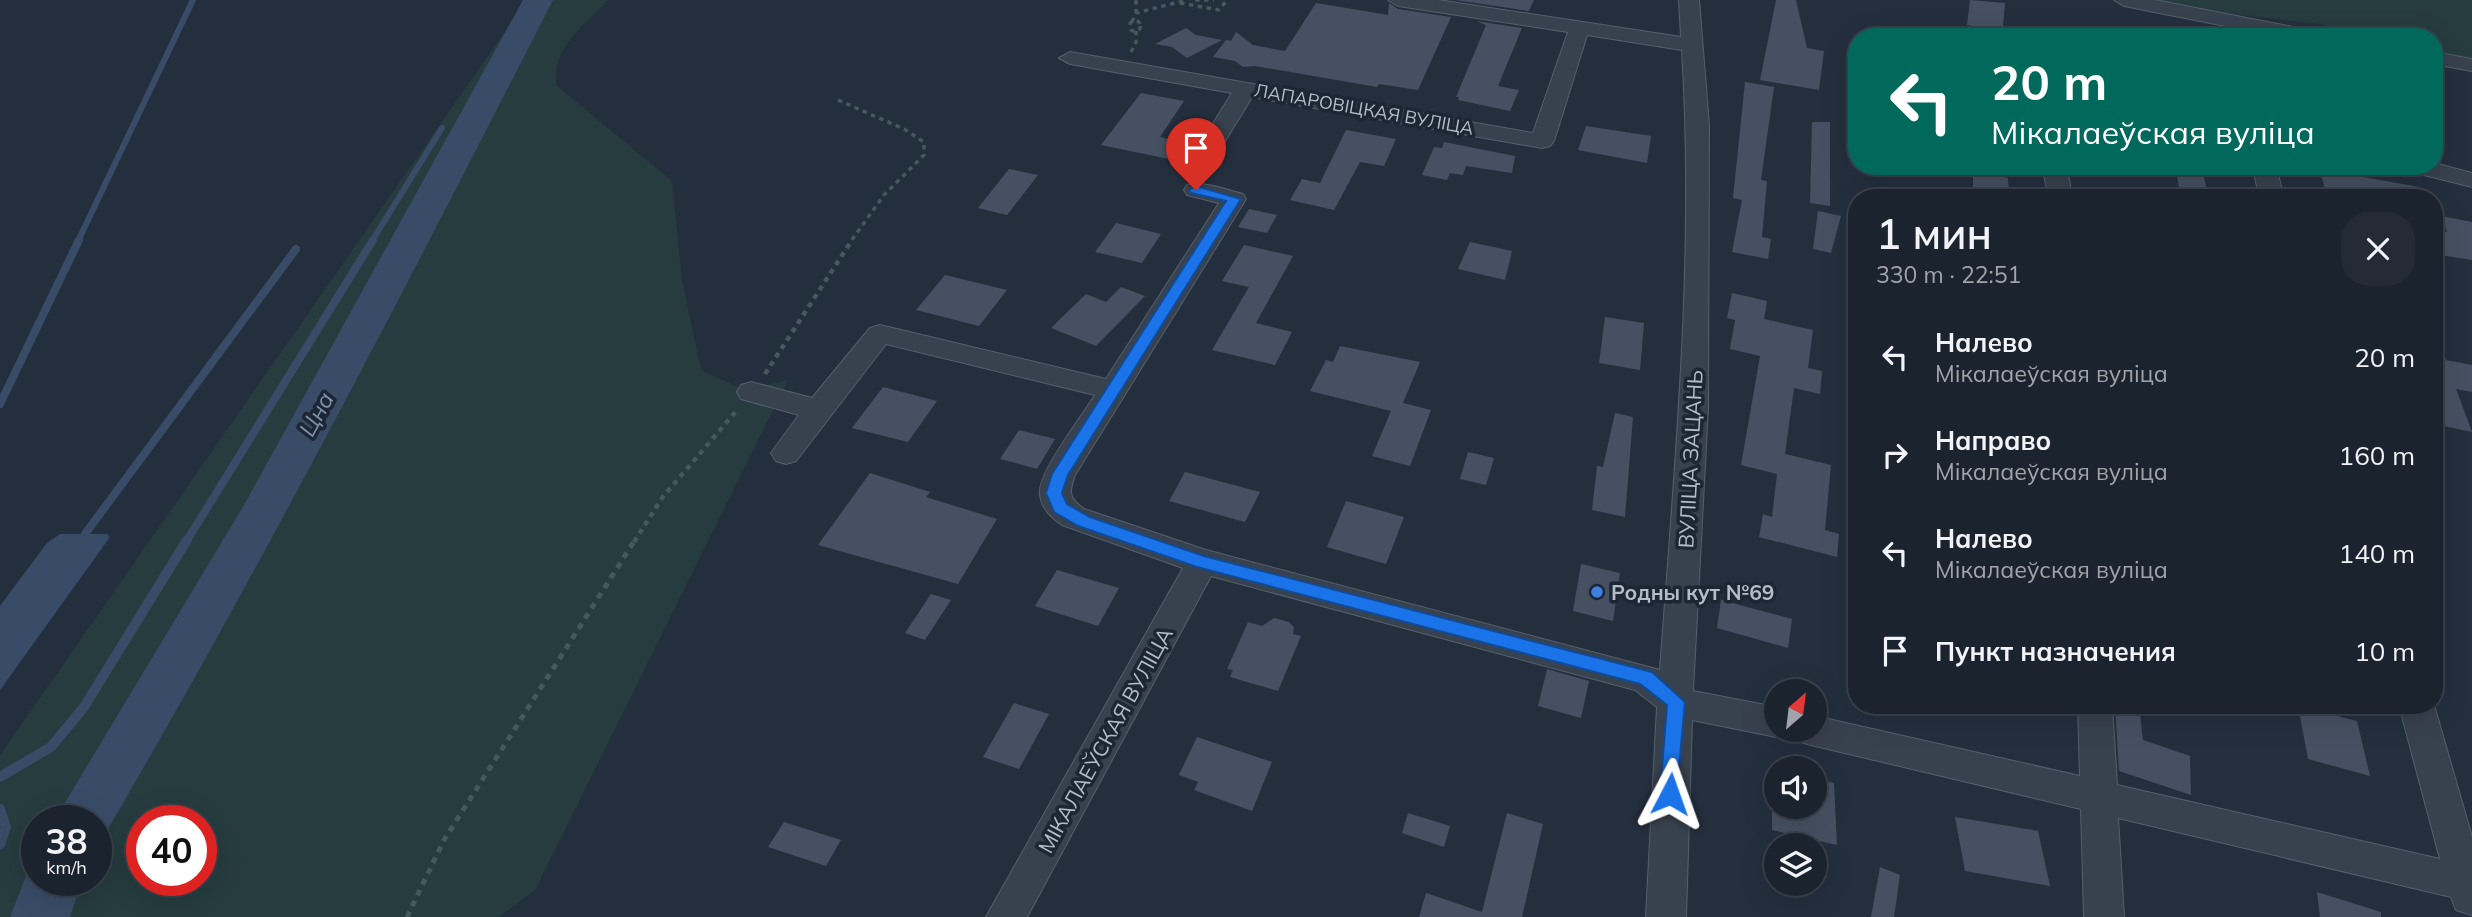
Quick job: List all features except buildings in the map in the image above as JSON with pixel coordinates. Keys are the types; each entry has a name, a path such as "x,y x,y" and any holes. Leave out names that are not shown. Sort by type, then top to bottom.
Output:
{"street":[{"path":"1398,0 1692,45"},
{"name":"ВУЛІЦА ЗАЦАНЬ","path":"1666,917 1668,817 1694,408 1698,125 1689,0"},
{"path":"2124,0 2234,28"},
{"name":"ЛАПАРОВІЦКАЯ ВУЛІЦА","path":"1070,58 1542,141 1579,29"},
{"path":"2443,60 2472,65"},
{"path":"1211,146 1246,88"},
{"path":"2443,173 2472,180"},
{"path":"1196,190 1234,199 1060,474 1055,485 1054,499 1065,512 1084,522 1203,562 1645,678 1676,702 1764,720"},
{"path":"786,453 880,334 1114,390"},
{"path":"751,392 818,410"},
{"name":"МІКАЛАЕЎСКАЯ ВУЛІЦА","path":"1006,917 1203,562"},
{"path":"2095,714 2104,917"},
{"path":"2419,714 2470,890"},
{"path":"1827,734 2470,890"}],"path":[{"path":"1132,22 1136,13 1136,0"},
{"path":"1136,13 1187,0"},
{"path":"1195,0 1214,0"},
{"path":"1179,1 1219,10 1227,0"},
{"path":"407,917 444,840 662,498 751,392 800,327 819,290 873,208 924,155 924,142 910,130 862,114 838,100"}],"green space":[{"path":"527,0 608,0 579,29 564,49 556,72 557,86 672,181 682,280 701,370 744,390 788,380 535,890 499,917 0,917 0,755"},
{"path":"2161,0 2472,0 2472,58 2443,53 2443,28 2338,28 2224,13"}],"water":[{"path":"60,534 107,534 110,537 0,690 0,606 47,543"}],"waterway":[{"path":"78,241 193,0"},
{"name":"Цна","path":"92,805 203,619 260,517 538,0"},
{"path":"372,241 442,128"},
{"path":"0,404 79,240"},
{"path":"186,542 373,240"},
{"path":"85,534 296,249"},
{"path":"0,777 51,747 84,707 187,540"},
{"path":"0,809 6,827 0,844"},
{"name":"Цна","path":"40,917 47,896"}],"place":[{"name":"Родны кут №69","path":"1597,592"}],"route":[{"path":"1196,190 1234,199 1060,474 1055,485 1054,499 1060,508 1084,522 1203,562 1645,678 1676,702 1670,794"}]}
